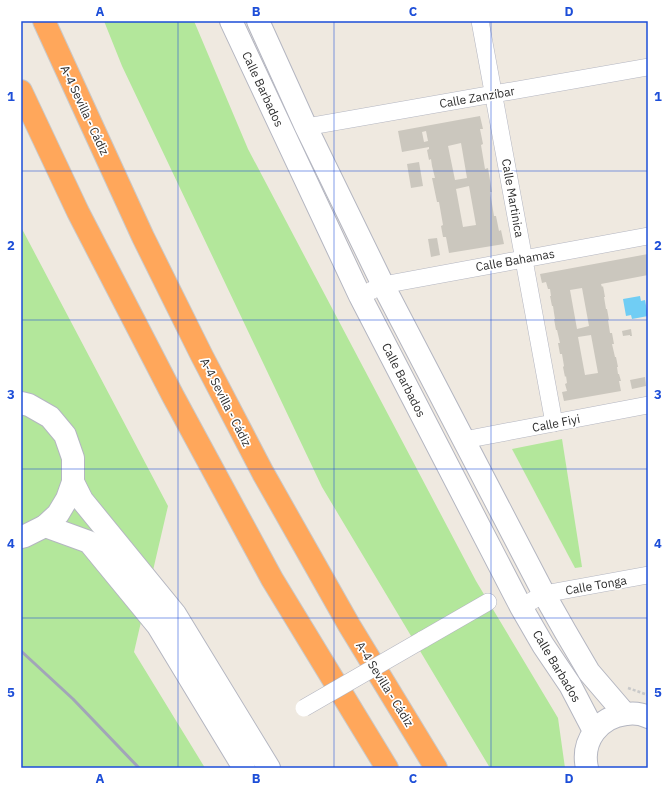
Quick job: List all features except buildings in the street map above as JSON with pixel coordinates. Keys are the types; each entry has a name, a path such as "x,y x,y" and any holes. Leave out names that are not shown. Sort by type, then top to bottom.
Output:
{"highway":[{"name":"A-4 Sevilla - Cádiz","path":"44,21 143,237 198,349 263,473 349,625 436,768"},
{"path":"21,90 78,212 173,396 260,558 387,768"}],"street":[{"name":"Calle Barbados","path":"231,21 360,296 521,606 543,645 570,685 594,731"},
{"name":"Calle Barbados","path":"258,21 306,127 383,285 544,594 589,672 625,714"},
{"name":"Calle Martinica","path":"480,21 554,423"},
{"name":"Calle Zanzíbar","path":"306,127 648,67"},
{"name":"Calle Bahamas","path":"360,296 383,285 648,236"},
{"path":"21,537 45,526 58,514 67,499 73,482 73,458 65,435 50,417 24,400"},
{"name":"Calle Fiyi","path":"464,440 648,405"},
{"path":"73,482 82,500 175,614 269,768"},
{"path":"45,526 89,542 158,626 244,768"},
{"name":"Calle Tonga","path":"521,606 544,594 648,575"},
{"path":"304,708 488,602"},
{"path":"587,768 585,760 587,745 594,731 606,720 618,715 632,713 645,715 648,717"}],"path":[{"path":"623,684 628,689 648,695"}],"green space":[{"path":"104,21 194,21 248,149 476,581 558,718 565,768 490,768 322,487 122,66"},
{"path":"21,227 168,506 134,652 205,768 21,768"},
{"path":"562,439 582,567 575,568 512,449"}],"water":[{"path":"640,296 641,301 645,300 648,316 632,319 631,315 626,316 623,299"}],"railway":[{"path":"21,651 73,699 139,768"}]}
